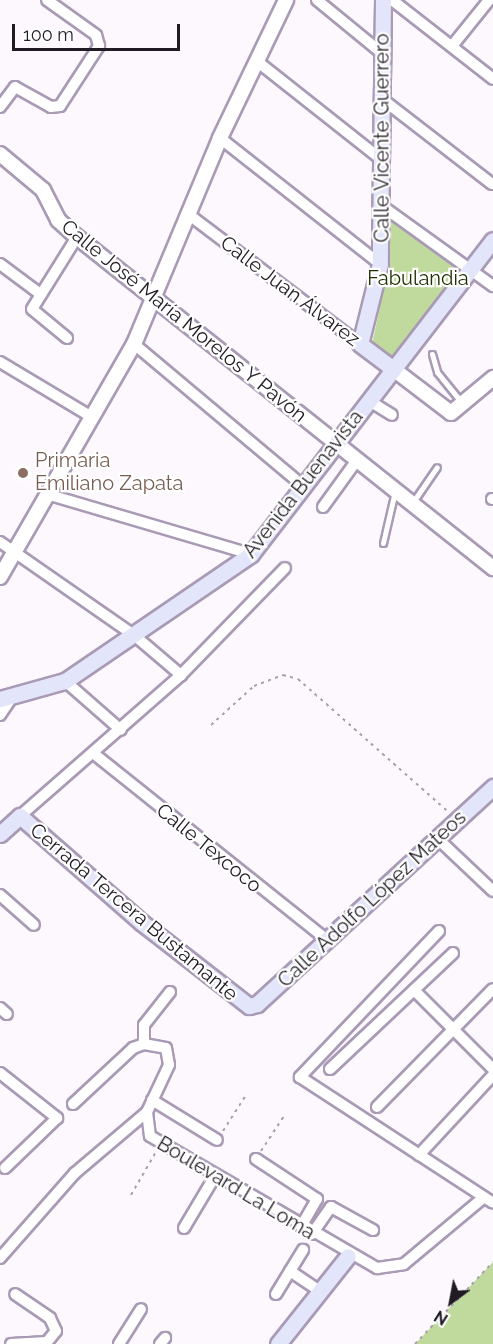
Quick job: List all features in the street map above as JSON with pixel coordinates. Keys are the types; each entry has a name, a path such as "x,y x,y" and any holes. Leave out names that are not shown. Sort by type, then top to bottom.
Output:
{"main road":[{"name":"Calle Vicente Guerrero","path":"360,344 380,264 382,0"},
{"name":"Avenida Buenavista","path":"6,698 65,681 251,554 392,368 493,240"},
{"name":"Calle Juan Álvarez","path":"360,344 392,368"},
{"name":"Calle Adolfo López Mateos","path":"249,1006 327,940 493,787"},
{"path":"0,834 20,816"},
{"name":"Cerrada Tercera Bustamante","path":"20,816 141,922 249,1006"},
{"path":"279,1344 348,1256"}],"street":[{"path":"0,576 17,553 134,344 220,138 286,0"},
{"path":"317,0 383,54"},
{"path":"392,0 493,79"},
{"path":"452,46 489,0"},
{"path":"0,107 15,87 51,107 60,106 100,41 54,2"},
{"path":"258,62 381,159"},
{"path":"382,99 492,184"},
{"path":"220,138 380,264"},
{"name":"Calle José María Morelos Y Pavón","path":"0,154 43,189 58,220 77,237 493,568"},
{"path":"382,206 493,286"},
{"name":"Calle Juan Álvarez","path":"188,214 360,344"},
{"path":"67,338 32,309 39,293 77,237"},
{"path":"0,264 39,293"},
{"path":"134,344 303,486"},
{"path":"0,362 92,417"},
{"path":"392,368 452,413 491,382"},
{"path":"368,400 393,415"},
{"path":"323,507 357,460"},
{"path":"50,495 251,554"},
{"path":"0,542 134,635 181,675"},
{"path":"20,816 121,730 181,675 285,568"},
{"path":"65,681 121,730"},
{"path":"0,716 6,698"},
{"name":"Calle Texcoco","path":"93,753 327,940"},
{"path":"437,838 493,891"},
{"path":"0,895 34,925"},
{"path":"439,931 301,1073 488,1200"},
{"path":"330,1069 453,953"},
{"path":"377,1107 493,989"},
{"path":"414,990 493,1069"},
{"path":"74,1104 114,1062 144,1044 144,1025 170,992"},
{"name":"Boulevard La Loma","path":"144,1044 160,1045 171,1056 147,1112 147,1131 161,1143 348,1256 377,1268 404,1264 488,1200"},
{"path":"419,1155 493,1075"},
{"path":"2,1079 57,1118 6,1168"},
{"path":"152,1100 217,1140"},
{"path":"0,1258 75,1173 147,1112"},
{"path":"256,1159 317,1199 301,1227"},
{"path":"184,1228 215,1176"},
{"path":"312,1234 331,1207 373,1230"},
{"path":"276,1294 303,1250"},
{"path":"290,1271 320,1291"},
{"path":"11,1344 47,1342 56,1331 50,1318 15,1294"},
{"path":"119,1344 141,1309"}],"lane":[{"path":"432,354 437,372 464,404"},
{"path":"412,504 437,467"},
{"path":"383,543 395,490"}],"path":[{"path":"211,725 254,686 283,675 297,679 457,820"},
{"path":"217,1140 246,1095"},
{"path":"256,1159 284,1116"},
{"path":"131,1195 161,1143"},
{"path":"415,1344 493,1262"}],"green space":[{"name":"Fabulandia","path":"389,216 462,272 392,364 371,348 387,275"},
{"path":"493,1262 493,1344 415,1344"}],"place":[{"name":"Primaria Emiliano Zapata","path":"23,473"}]}
